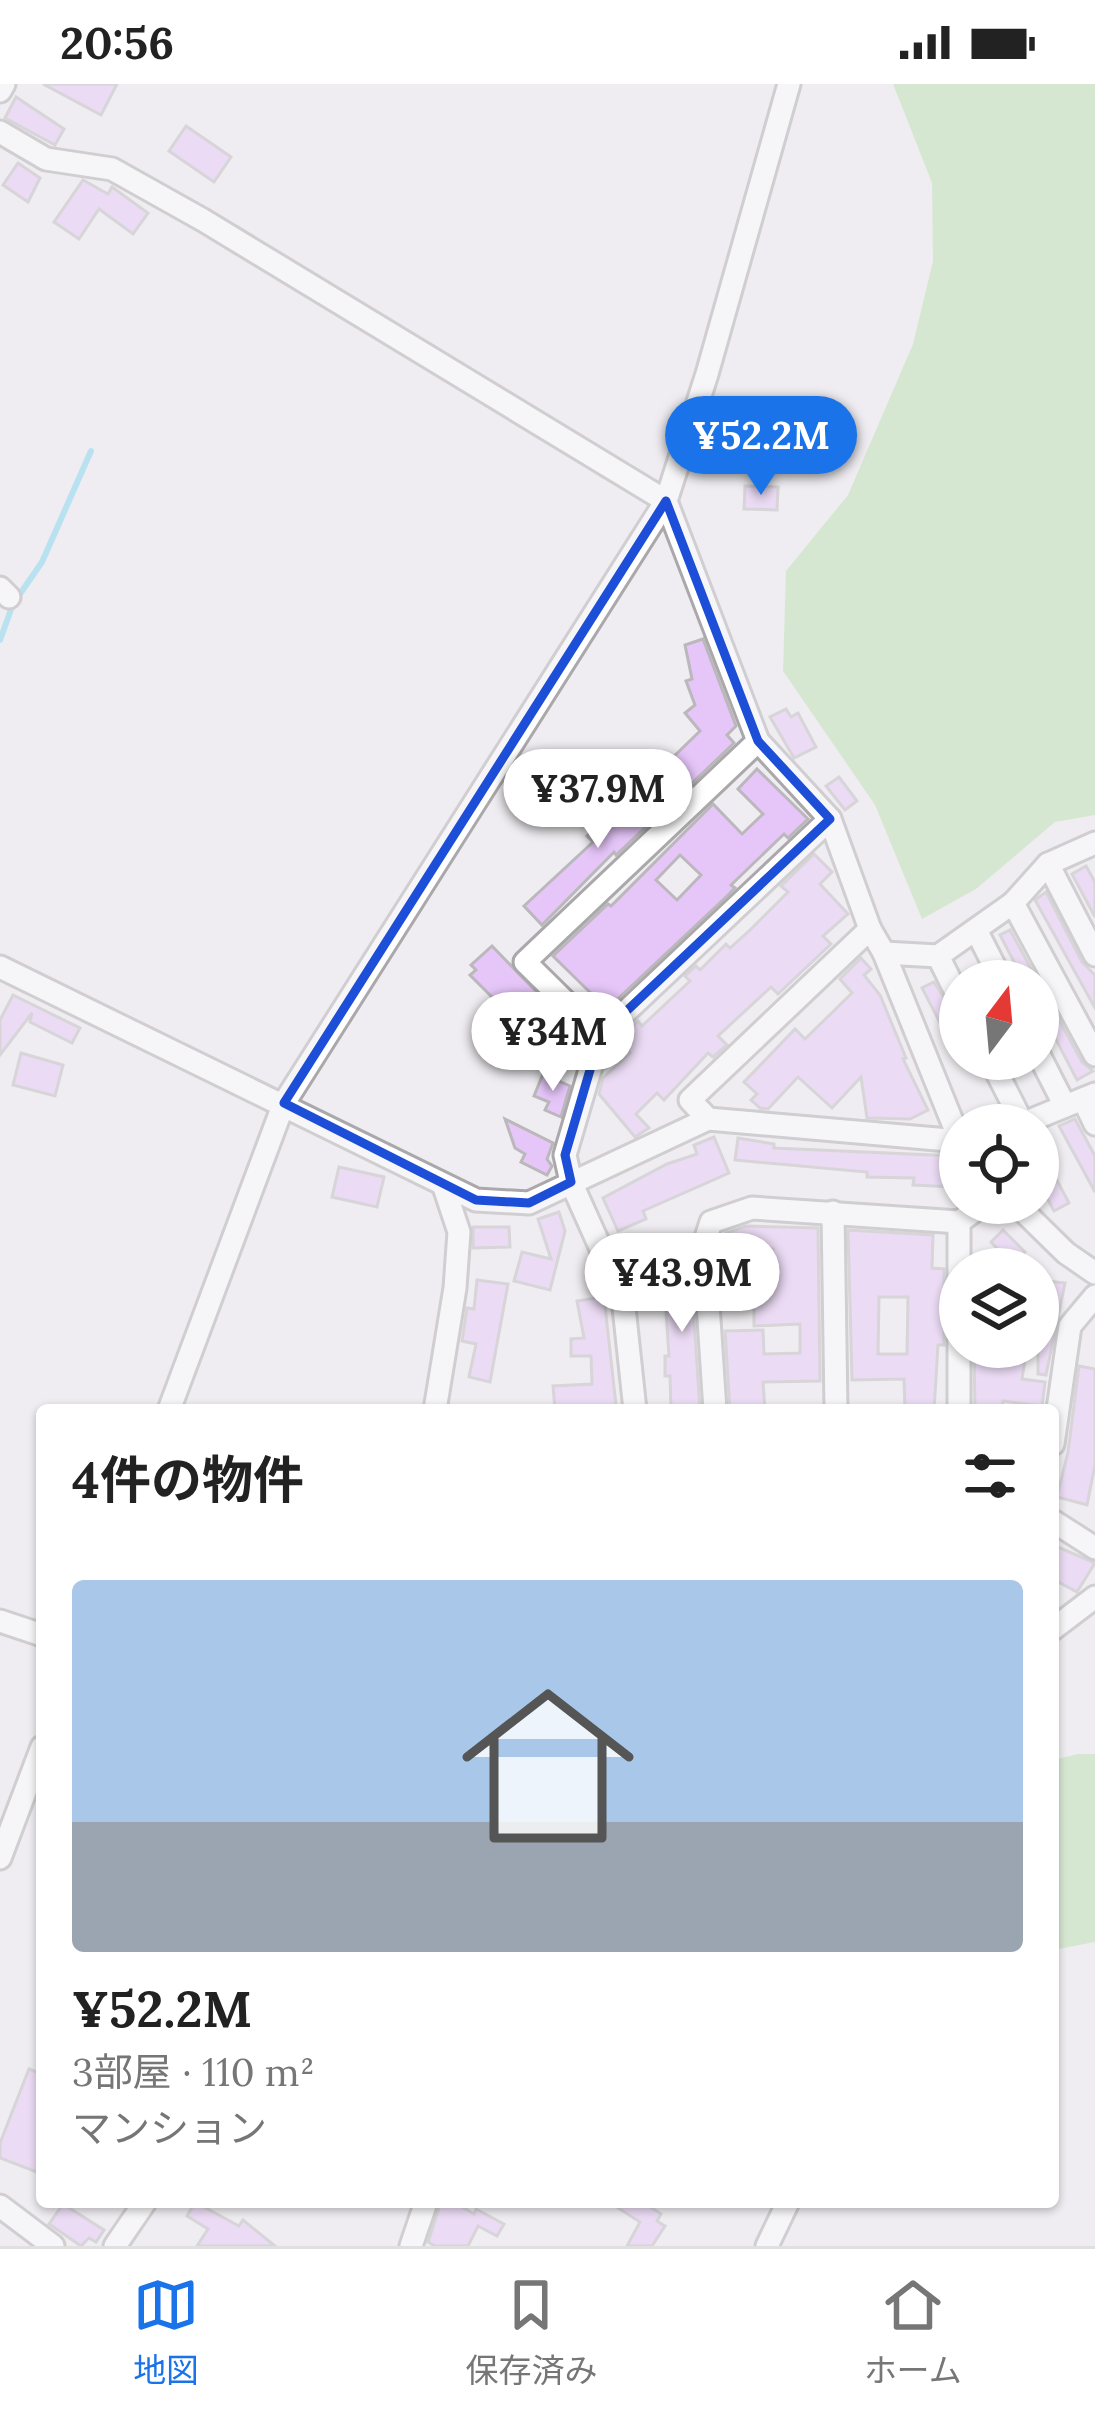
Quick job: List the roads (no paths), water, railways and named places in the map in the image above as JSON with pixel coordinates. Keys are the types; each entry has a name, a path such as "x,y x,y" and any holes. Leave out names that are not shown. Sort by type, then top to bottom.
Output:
{"street":[{"path":"171,1404 284,1103 666,501 707,374 788,84"},
{"path":"0,133 46,159 112,169 666,501 758,741 830,819 870,929 960,1142 709,1119 529,1203 476,1200 0,967"},
{"path":"601,1036 525,962 758,741"},
{"path":"633,1404 623,1298 571,1183 565,1155 601,1036 830,819"},
{"path":"884,953 938,956 1012,903 1048,864 1092,851"},
{"path":"1048,864 1095,955"},
{"path":"1012,903 1095,1055"},
{"path":"709,1119 690,1100 870,929"},
{"path":"976,931 991,960"},
{"path":"938,956 940,960"},
{"path":"1059,1076 1095,1124"},
{"path":"436,1404 459,1232 444,1187"},
{"path":"715,1404 704,1244 711,1222 752,1208 939,1220"},
{"path":"833,1212 836,1404"},
{"path":"959,1224 959,1404"},
{"path":"1036,1224 1095,1274"},
{"path":"1059,1404 1070,1326 1095,1296"},
{"path":"1059,1525 1095,1548"},
{"path":"1059,1624 1095,1597"},
{"path":"0,1621 36,1633"},
{"path":"0,1858 36,1763"},
{"path":"0,2206 53,2246"},
{"path":"115,2246 141,2208"},
{"path":"411,2246 424,2208"},
{"path":"767,2246 785,2208"}],"waterway":[{"path":"0,640 13,604 42,562 91,451"}]}
